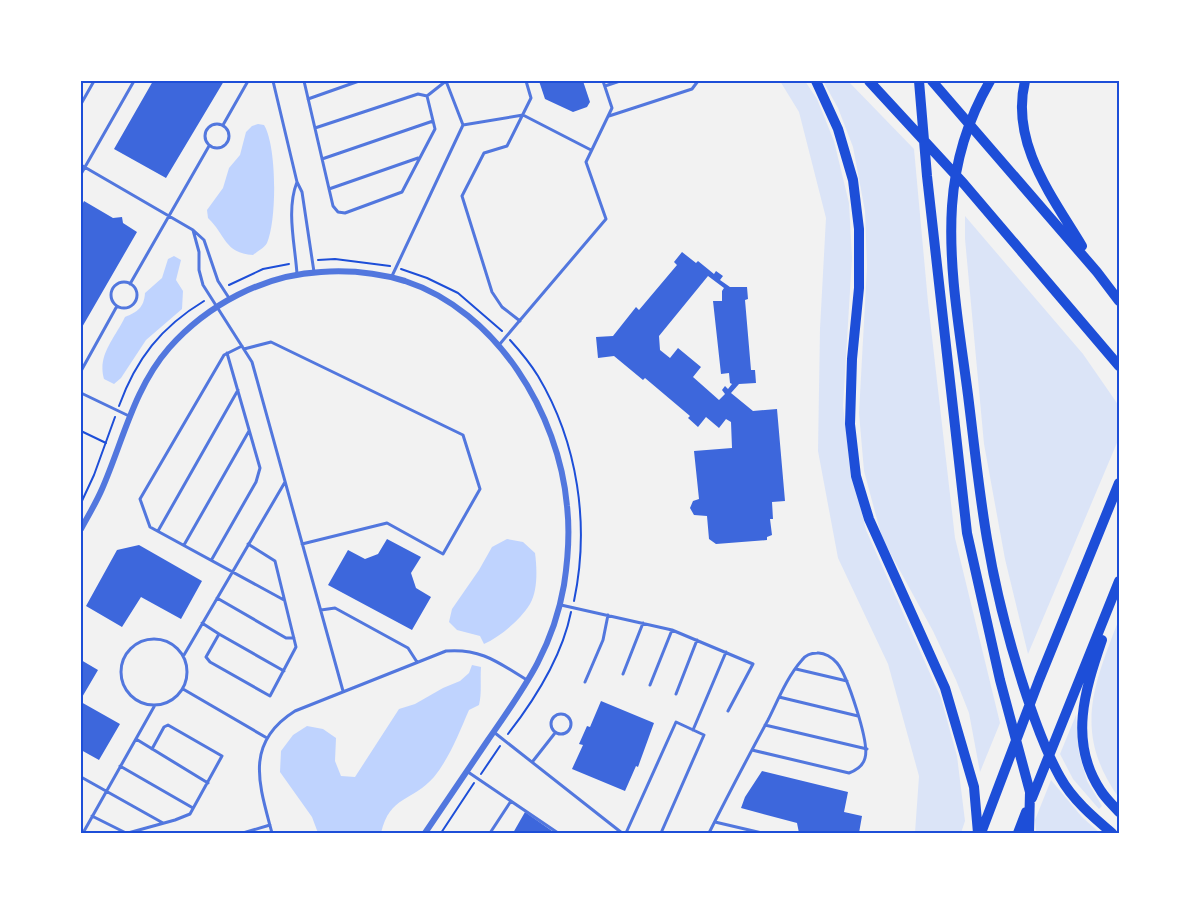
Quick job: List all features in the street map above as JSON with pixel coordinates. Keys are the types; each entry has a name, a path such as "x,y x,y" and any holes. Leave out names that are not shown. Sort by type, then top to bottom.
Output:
{"highway":[{"path":"816,81 838,129 853,180 859,229 859,288 852,359 850,424 856,476 869,519 945,688 974,787 980,833"},
{"path":"870,81 964,184 1119,366"},
{"path":"919,81 927,176 967,533 1000,680 1030,792 1029,833"},
{"path":"932,81 1097,272 1119,301"},
{"path":"990,81 979,100 965,136 956,173 952,206 952,249 957,309 987,539 1002,612 1036,725 1060,778 1086,810 1112,833"},
{"path":"1025,81 1021,96 1022,123 1028,149 1039,175 1097,272"},
{"path":"980,833 1119,483"},
{"path":"1018,833 1119,581"},
{"path":"1119,591 1087,683 1082,714 1083,743 1089,769 1101,792 1119,812"}],"street":[{"path":"81,529 101,491 142,388 170,347 202,318 229,299 254,287 297,274 353,272 391,278 418,286 443,298 485,332 520,375 546,423 564,482 568,538 566,564 559,604 544,653 529,681 425,833"}],"lane":[{"path":"81,104 94,81"},
{"path":"81,174 83,166 134,81"},
{"path":"223,125 248,81"},
{"path":"273,81 297,182 302,192 314,272"},
{"path":"304,81 333,206 338,212 345,213 402,192 435,129 427,96"},
{"path":"308,99 359,81"},
{"path":"391,278 463,125 446,81 427,96"},
{"path":"520,321 502,307 492,292 462,196 484,153 507,146 531,98 526,81"},
{"path":"498,346 606,219 586,162 612,108 603,81"},
{"path":"605,86 620,81"},
{"path":"608,116 692,88 698,81"},
{"path":"315,128 418,94 427,96"},
{"path":"463,125 524,115 591,150"},
{"path":"322,159 433,121"},
{"path":"215,124 223,125 228,132 227,143 220,148 209,146 204,135 208,128 215,124"},
{"path":"130,284 209,146"},
{"path":"329,189 420,158"},
{"path":"83,166 193,230 204,240 218,281 229,299"},
{"path":"297,182 293,192 292,212 297,274"},
{"path":"193,230 199,252 200,277 252,362 343,691"},
{"path":"122,283 130,284 137,294 135,302 129,308 117,306 111,295 114,287 122,283"},
{"path":"81,371 117,306"},
{"path":"284,600 233,570 150,527 140,499 227,353 272,342 464,435 480,489 443,554 387,523 303,544"},
{"path":"212,559 256,482 260,468 227,353"},
{"path":"158,531 238,390"},
{"path":"81,393 129,416"},
{"path":"184,545 249,431"},
{"path":"184,656 285,482"},
{"path":"219,634 206,657 210,662 270,696 296,647 275,561 248,544"},
{"path":"217,598 286,638 294,638"},
{"path":"559,604 672,630 753,664 728,711"},
{"path":"321,610 335,608 398,642 408,648 417,662"},
{"path":"585,682 603,640 608,615"},
{"path":"623,674 643,623"},
{"path":"202,624 284,671"},
{"path":"650,685 672,630"},
{"path":"153,639 163,640 173,645 184,656 188,673 183,688 172,700 155,705 140,702 131,696 122,677 122,666 132,647 142,641 153,639"},
{"path":"676,694 697,640"},
{"path":"272,833 260,790 258,776 260,755 267,738 280,722 295,711 446,651 475,652 490,658 529,681"},
{"path":"693,730 726,652"},
{"path":"709,833 779,697 803,658 820,652 837,663 847,681 867,749 861,766 849,773 752,750"},
{"path":"795,669 847,681"},
{"path":"183,688 267,738"},
{"path":"779,697 858,716"},
{"path":"83,833 155,705"},
{"path":"565,715 570,720 570,729 565,734 555,733 551,728 551,721 555,716 565,715"},
{"path":"494,732 624,833 676,722 704,735 661,833"},
{"path":"92,816 127,833 190,813 222,756 168,724 152,748"},
{"path":"765,724 867,749"},
{"path":"532,761 555,733"},
{"path":"136,739 208,783"},
{"path":"120,766 193,808"},
{"path":"466,771 558,833"},
{"path":"82,779 163,823"},
{"path":"490,833 511,801"},
{"path":"715,822 762,833"},
{"path":"243,833 270,825"}],"path":[{"path":"311,261 335,259 383,263 426,278 458,293 477,308 507,337 537,374 559,417 575,472 582,518 581,553 572,607 555,659 527,708 441,833"},
{"path":"223,289 263,269 297,263"},
{"path":"81,503 137,363 163,333 189,310 211,297"},
{"path":"81,431 106,443"}],"shaded area":[{"path":"780,81 805,81 817,99 834,141 849,203 852,258 843,406 850,464 866,530 941,698 957,756 965,821 961,833 915,833 919,776 888,664 838,558 818,451 820,329 826,218 799,112"},
{"path":"823,81 848,81 914,149 928,302 955,538 1000,723 980,772 969,713 933,631 882,538 864,471 859,413 867,267 865,211 853,147 838,108"},
{"path":"965,216 1083,354 1119,406 1119,438 1028,654 1005,559 984,444 965,239"},
{"path":"1119,619 1119,798 1096,752 1092,731 1092,710 1095,688"},
{"path":"1076,715 1079,753 1087,781 1102,806 1099,809 1073,779 1060,754"},
{"path":"1051,780 1082,817 1100,833 1036,833 1035,820"}],"water":[{"path":"258,124 264,125 271,149 274,201 273,218 267,243 253,255 243,254 231,247 208,218 207,210 223,188 229,168 240,155 246,132"},
{"path":"174,256 181,260 176,280 183,291 182,309 146,340 121,378 114,384 104,379 102,370 105,354 125,317 141,306 145,293 162,278 168,259"},
{"path":"507,539 523,542 535,553 536,586 530,604 516,622 484,644 480,636 457,630 449,622 452,609 492,547"},
{"path":"472,665 481,667 479,705 469,710 458,736 434,777 396,805 385,821 381,833 318,833 312,817 280,772 281,751 293,735 307,726 323,729 336,738 335,761 341,776 355,777 399,709 415,704 460,681 469,673"}],"building":[{"path":"153,81 224,81 166,178 114,149"},
{"path":"539,81 583,81 590,102 587,107 573,112 545,99"},
{"path":"84,201 113,218 122,217 123,223 137,232 81,329 81,207"},
{"path":"682,252 714,274 716,271 723,276 720,280 730,287 747,287 748,299 745,300 751,370 755,370 756,383 739,384 731,393 753,411 777,409 785,501 772,502 773,519 770,519 772,535 767,537 767,540 716,544 709,539 707,516 694,515 690,508 693,501 699,499 694,451 732,448 731,422 726,419 719,428 706,417 698,427 688,418 690,416 645,378 643,380 614,356 598,358 596,337 613,336 636,307 639,310 677,265 674,262","holes":["708,276 724,288 722,301 713,301 721,374 729,373 732,384 728,389 725,386 722,390 725,394 719,400 693,377 701,367 678,348 670,358 660,350 659,336"]},
{"path":"387,539 421,557 411,573 416,588 431,597 412,630 328,585 348,550 365,559 378,554"},
{"path":"139,545 202,581 181,619 141,597 122,627 86,606 117,550"},
{"path":"81,660 98,670 81,699"},
{"path":"601,701 654,723 638,767 636,766 625,791 572,769 583,745 579,744 587,726 590,727"},
{"path":"81,702 120,724 99,760 81,750"},
{"path":"762,771 848,792 844,812 862,816 859,833 799,833 797,823 741,808 745,797"},
{"path":"525,812 555,833 513,833"}]}
